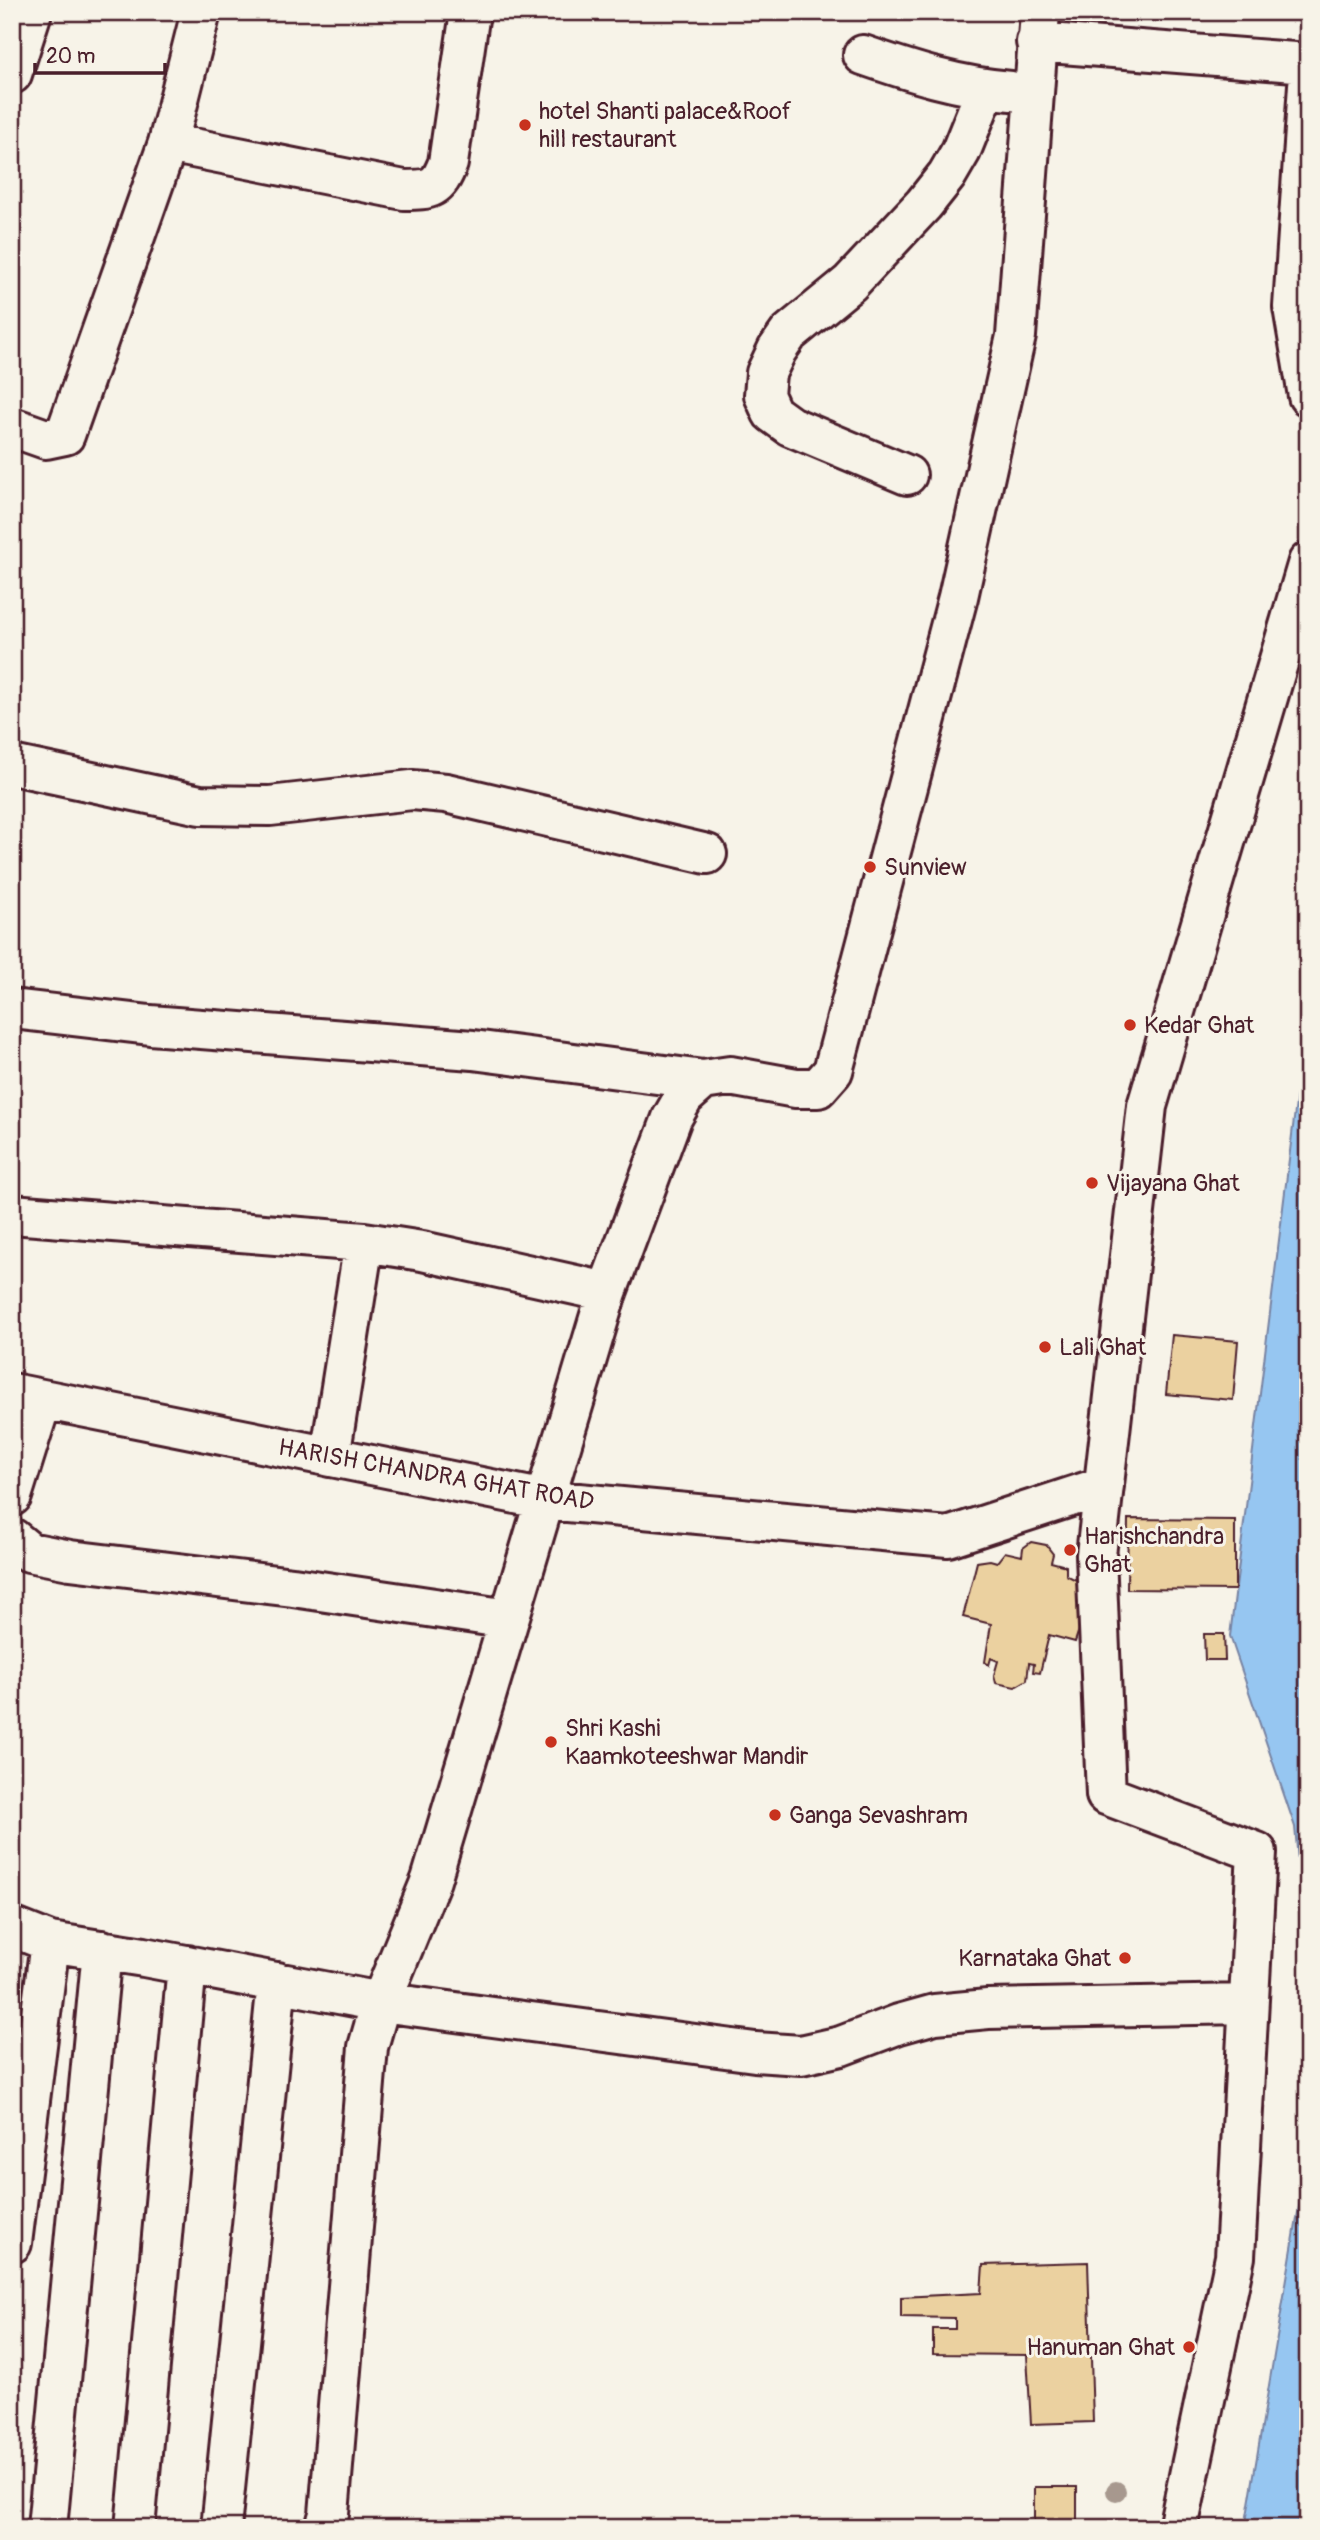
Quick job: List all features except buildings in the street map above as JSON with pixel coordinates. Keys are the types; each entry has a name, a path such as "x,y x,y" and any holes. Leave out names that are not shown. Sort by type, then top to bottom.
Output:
{"street":[{"path":"12,74 32,12"},
{"path":"12,427 46,439 65,435 168,143 201,12"},
{"path":"168,143 404,190 425,190 442,180 448,163 470,12"},
{"path":"12,1009 150,1025 473,1050 703,1080 730,1076 796,1088 818,1088 833,1071 958,597 1016,336 1038,27 1308,63"},
{"path":"863,55 927,77 986,89 1034,92"},
{"path":"1308,85 1293,307 1308,396"},
{"path":"907,475 790,426 772,413 764,396 766,373 789,332 850,283 947,176 961,151 986,89"},
{"path":"1178,2528 1235,2258 1256,1852 1106,1795 1096,1555 1147,1106 1308,562"},
{"path":"12,765 200,805 270,806 412,790 446,793 707,854"},
{"path":"325,2528 329,2514 368,2048 381,2003 431,1880 607,1293 672,1118 684,1097 703,1080"},
{"path":"12,1214 364,1242 422,1251 607,1293"},
{"path":"330,1457 364,1242"},
{"path":"12,1496 27,1396"},
{"name":"HARISH CHANDRA GHAT ROAD","path":"27,1396 546,1500 947,1537 1104,1486"},
{"path":"12,1538 29,1552 70,1560 293,1587 509,1619"},
{"path":"12,1927 50,1942 187,1965 381,2003 755,2052 801,2054 841,2046 934,2014 988,2009 1248,2004"},
{"path":"12,2243 50,1942"},
{"path":"47,2528 102,1950"},
{"path":"135,2528 187,1965"},
{"path":"221,2528 277,1982"}],"water":[{"path":"1308,1030 1308,1972 1295,1827 1230,1636 1303,1046"},
{"path":"1308,2153 1308,2528 1245,2528"}],"place":[{"name":"hotel Shanti palace&Roof hill restaurant","path":"525,125"},
{"name":"Sunview","path":"870,867"},
{"name":"Kedar Ghat","path":"1130,1025"},
{"name":"Vijayana Ghat","path":"1092,1183"},
{"name":"Lali Ghat","path":"1045,1347"},
{"name":"Harishchandra Ghat","path":"1070,1550"},
{"name":"Shri Kashi Kaamkoteeshwar Mandir","path":"551,1742"},
{"name":"Ganga Sevashram","path":"775,1815"},
{"name":"Karnataka Ghat","path":"1125,1958"},
{"name":"Hanuman Ghat","path":"1189,2347"}]}
